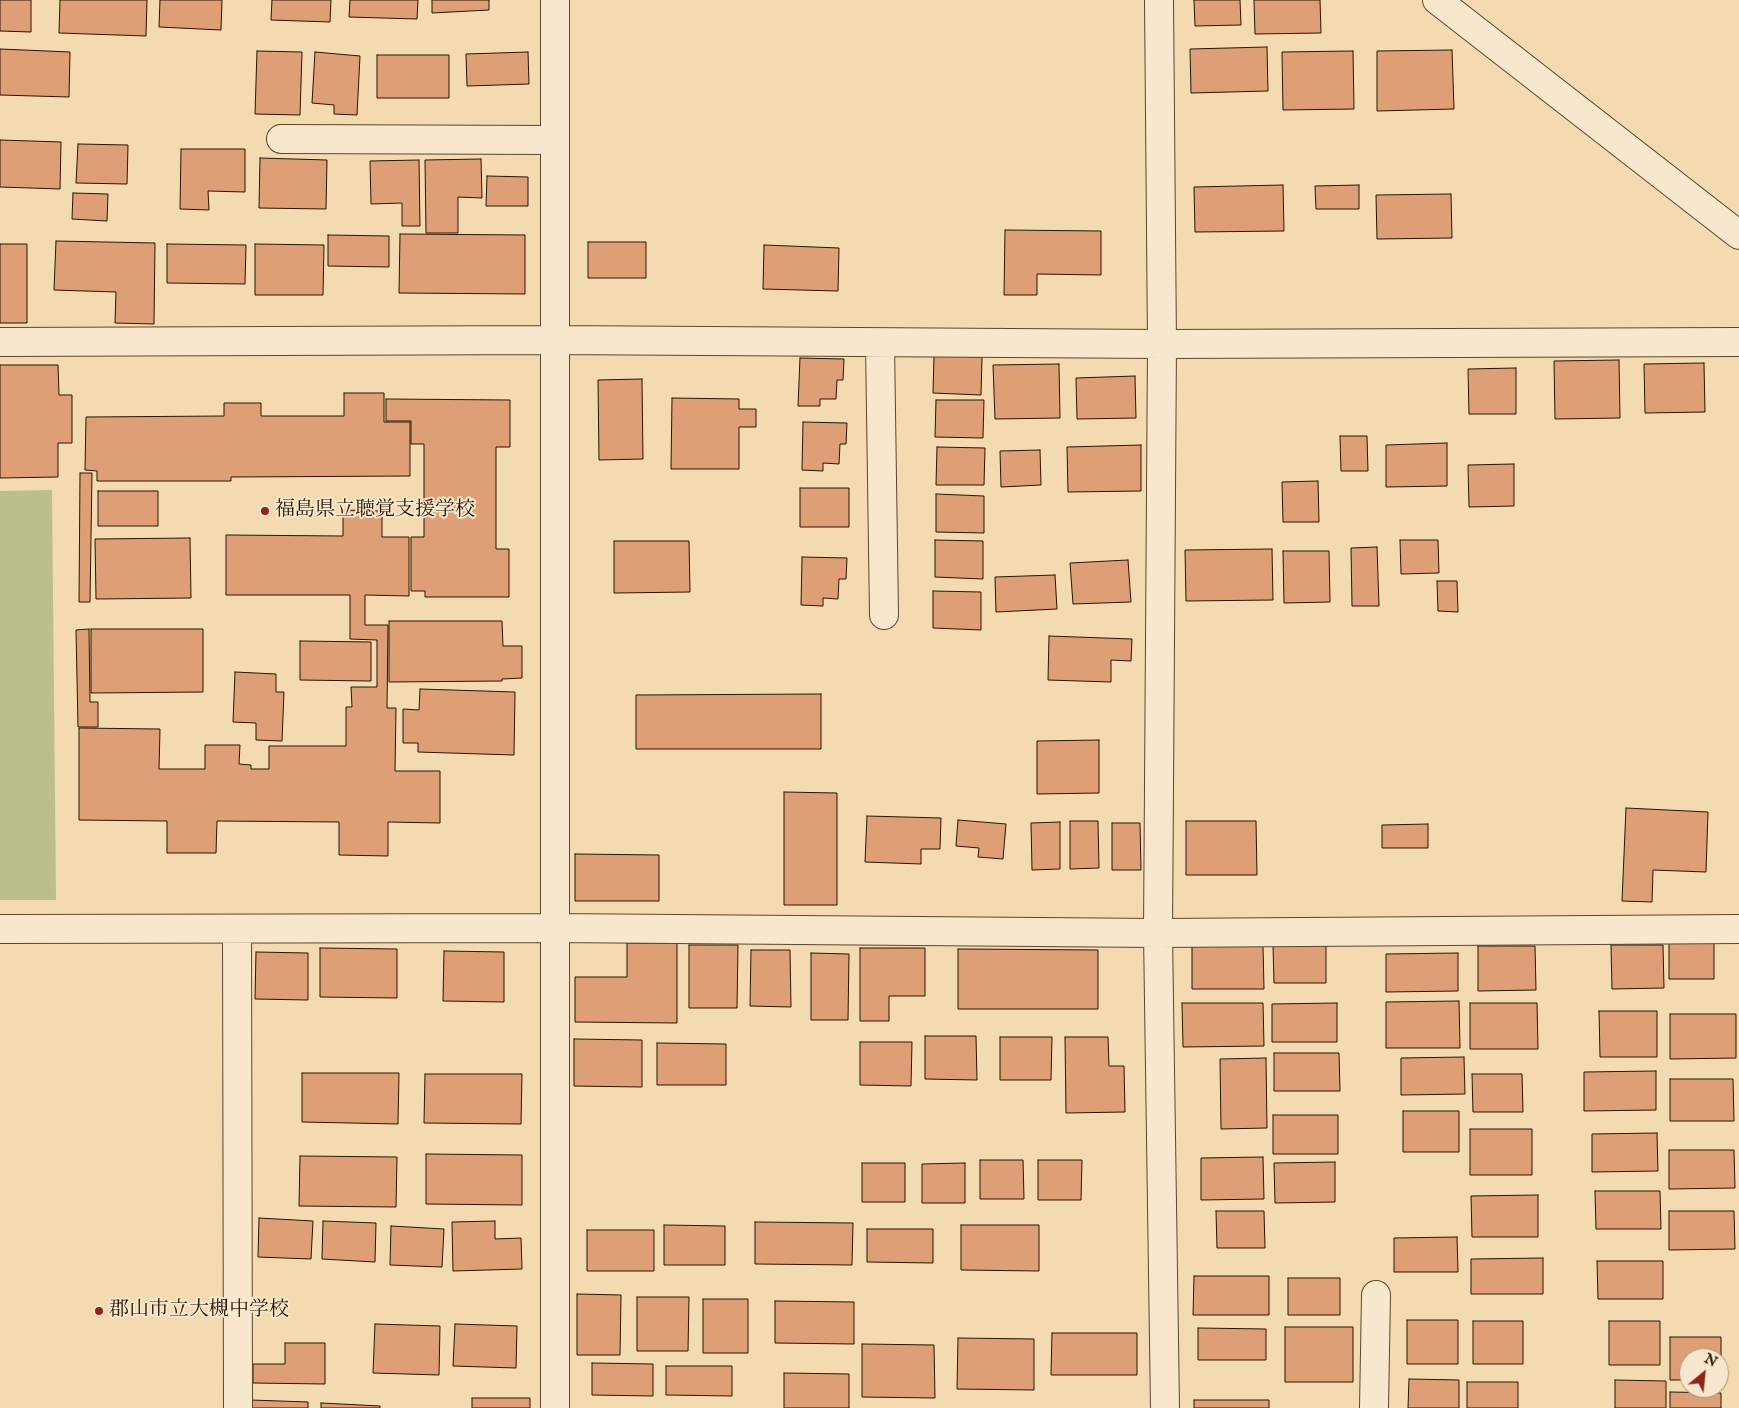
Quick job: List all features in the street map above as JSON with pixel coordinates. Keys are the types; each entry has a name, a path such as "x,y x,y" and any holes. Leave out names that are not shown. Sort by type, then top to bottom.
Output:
{"street":[{"path":"555,0 555,1408"},
{"path":"1159,0 1162,344 1158,933 1165,1408"},
{"path":"1437,0 1739,235"},
{"path":"281,138 555,140"},
{"path":"0,342 554,340 1162,344 1739,342"},
{"path":"880,343 884,616"},
{"path":"0,930 555,928 1158,933 1739,929"},
{"path":"237,929 238,1408"},
{"path":"1374,1408 1376,1295"}],"green space":[{"path":"52,490 56,900 0,900 0,491"}],"building":[{"path":"0,0 31,0 31,32 0,31"},
{"path":"60,0 147,0 146,36 59,33"},
{"path":"160,0 222,0 221,30 159,27"},
{"path":"272,0 331,0 330,22 271,20"},
{"path":"350,0 418,0 417,19 349,17"},
{"path":"432,0 489,0 489,10 432,13"},
{"path":"1194,0 1240,0 1241,25 1195,26"},
{"path":"1254,0 1320,0 1321,33 1255,34"},
{"path":"1267,47 1268,91 1191,93 1190,49"},
{"path":"0,49 70,52 69,97 0,95"},
{"path":"1452,50 1454,109 1377,111 1377,51"},
{"path":"257,51 302,52 300,115 255,114"},
{"path":"1353,51 1354,109 1283,110 1282,52"},
{"path":"315,52 360,56 357,115 334,114 334,105 312,103"},
{"path":"528,52 529,84 467,86 466,54"},
{"path":"377,55 449,55 449,98 377,98"},
{"path":"0,140 61,142 60,189 0,187"},
{"path":"78,144 128,145 127,184 76,183"},
{"path":"181,149 245,149 245,192 208,191 209,210 180,209"},
{"path":"260,158 327,160 326,209 259,208"},
{"path":"481,159 482,198 458,197 458,233 426,233 425,160"},
{"path":"419,160 420,226 402,226 402,203 371,204 370,161"},
{"path":"487,176 528,177 528,206 486,206"},
{"path":"1283,185 1284,231 1195,232 1194,187"},
{"path":"1359,185 1359,209 1316,209 1315,186"},
{"path":"73,193 108,194 107,221 72,219"},
{"path":"1451,194 1452,238 1377,239 1376,195"},
{"path":"1005,230 1101,231 1101,275 1037,274 1037,295 1004,295"},
{"path":"400,234 525,235 525,294 399,293"},
{"path":"328,235 389,236 389,267 328,266"},
{"path":"56,241 155,243 154,324 115,323 116,292 54,290"},
{"path":"588,242 646,242 646,278 588,278"},
{"path":"0,244 27,244 27,323 0,323"},
{"path":"167,244 246,245 245,284 167,283"},
{"path":"255,244 324,245 323,295 255,295"},
{"path":"764,245 839,248 838,291 763,289"},
{"path":"934,356 982,357 981,395 933,393"},
{"path":"800,358 844,359 843,380 837,380 836,399 820,399 820,406 798,406"},
{"path":"1619,360 1620,418 1555,419 1554,361"},
{"path":"1704,363 1705,412 1645,413 1644,364"},
{"path":"1059,364 1060,418 995,419 993,365"},
{"path":"0,365 58,365 59,395 72,395 72,443 58,443 58,477 0,478"},
{"path":"1516,368 1516,414 1469,414 1468,369"},
{"path":"1135,376 1136,418 1077,419 1076,378"},
{"path":"642,379 643,459 599,460 598,380"},
{"path":"344,393 384,393 384,422 410,422 410,476 231,477 231,481 97,481 97,471 85,470 86,417 224,416 224,403 261,403 261,416 344,416"},
{"path":"672,398 739,399 739,409 756,409 756,427 739,427 739,469 671,469"},
{"path":"386,399 510,400 510,447 496,447 496,549 509,549 509,597 425,597 425,591 411,591 411,537 424,537 424,444 411,444 411,421 386,421"},
{"path":"936,400 984,400 983,438 935,437"},
{"path":"803,422 847,423 846,444 840,444 839,464 823,463 823,471 802,470"},
{"path":"1340,436 1367,436 1368,471 1341,471"},
{"path":"1447,443 1447,486 1386,487 1386,445"},
{"path":"1141,445 1141,491 1068,492 1067,447"},
{"path":"937,447 985,448 984,485 936,485"},
{"path":"1040,450 1041,485 1001,487 1000,451"},
{"path":"1514,464 1514,506 1469,507 1468,465"},
{"path":"80,473 92,473 90,602 79,602"},
{"path":"1318,481 1319,522 1283,522 1282,482"},
{"path":"800,488 849,488 849,527 800,527"},
{"path":"98,491 158,491 158,526 98,526"},
{"path":"936,494 984,496 984,533 936,532"},
{"path":"343,510 382,511 382,537 409,537 409,596 365,595 365,625 388,625 387,708 396,708 395,771 440,771 440,823 388,822 388,856 339,855 339,822 217,821 216,853 167,853 167,821 79,820 79,728 160,729 159,769 205,769 205,745 240,745 239,764 251,765 251,769 269,769 269,746 346,746 346,707 352,707 351,687 377,687 377,640 350,639 350,595 226,595 226,535 343,536"},
{"path":"190,538 191,598 96,599 95,539"},
{"path":"935,540 983,541 983,579 935,577"},
{"path":"1400,540 1438,540 1439,573 1401,574"},
{"path":"614,541 689,541 690,592 614,593"},
{"path":"1377,547 1379,606 1352,606 1351,548"},
{"path":"1272,549 1273,600 1186,601 1185,550"},
{"path":"1283,551 1329,551 1330,602 1284,603"},
{"path":"802,557 847,558 846,579 839,579 838,599 823,598 823,606 801,605"},
{"path":"1128,560 1131,602 1073,604 1070,563"},
{"path":"1055,575 1057,609 996,612 995,577"},
{"path":"1437,581 1457,581 1458,612 1438,611"},
{"path":"933,591 981,592 981,630 933,628"},
{"path":"389,621 502,621 503,646 522,646 522,678 502,679 502,681 389,682"},
{"path":"89,629 90,702 98,702 98,727 78,727 76,630"},
{"path":"91,629 203,629 203,692 91,693"},
{"path":"1049,636 1132,639 1131,661 1111,660 1111,682 1048,680"},
{"path":"300,641 371,642 371,681 300,680"},
{"path":"235,672 276,674 276,692 284,692 282,741 256,740 256,723 233,722"},
{"path":"420,689 515,692 514,755 418,752 418,743 403,743 403,709 419,710"},
{"path":"821,694 821,749 636,749 636,695"},
{"path":"1099,740 1099,793 1037,794 1037,741"},
{"path":"784,792 837,793 837,905 784,905"},
{"path":"1626,808 1708,812 1706,872 1653,870 1652,902 1622,901"},
{"path":"867,816 941,818 940,849 921,849 921,864 865,862"},
{"path":"958,820 1006,824 1003,859 978,857 979,848 956,846"},
{"path":"1070,821 1098,821 1099,868 1070,869"},
{"path":"1186,821 1256,821 1257,875 1186,875"},
{"path":"1060,822 1060,869 1032,870 1031,823"},
{"path":"1112,823 1140,823 1141,870 1112,870"},
{"path":"1428,824 1428,848 1382,848 1382,825"},
{"path":"575,854 659,855 659,901 575,901"},
{"path":"1669,939 1714,939 1714,979 1669,979"},
{"path":"627,943 677,943 677,1023 575,1022 575,977 627,977"},
{"path":"689,945 738,945 737,1008 689,1008"},
{"path":"1273,945 1326,945 1326,983 1274,983"},
{"path":"1611,945 1663,945 1664,988 1612,989"},
{"path":"1192,946 1263,946 1264,989 1192,989"},
{"path":"1478,946 1535,946 1536,990 1478,991"},
{"path":"320,948 397,949 397,998 320,997"},
{"path":"860,948 925,948 925,996 889,996 889,1021 860,1021"},
{"path":"958,949 1098,950 1098,1009 958,1009"},
{"path":"751,950 790,950 791,1007 750,1006"},
{"path":"444,951 504,952 504,1002 443,1001"},
{"path":"256,952 308,953 308,1000 255,999"},
{"path":"811,953 849,954 848,1020 811,1020"},
{"path":"1458,953 1458,991 1386,992 1386,954"},
{"path":"1459,1001 1460,1048 1386,1048 1386,1002"},
{"path":"1182,1003 1263,1003 1264,1046 1183,1047"},
{"path":"1337,1003 1337,1042 1272,1042 1272,1004"},
{"path":"1470,1003 1537,1003 1538,1049 1470,1049"},
{"path":"1599,1011 1657,1011 1657,1057 1600,1057"},
{"path":"1670,1014 1736,1014 1736,1058 1670,1059"},
{"path":"925,1036 976,1036 977,1080 925,1079"},
{"path":"1000,1037 1052,1037 1051,1080 1000,1080"},
{"path":"1065,1037 1108,1037 1109,1066 1124,1066 1125,1112 1066,1113"},
{"path":"574,1039 642,1040 642,1087 574,1086"},
{"path":"860,1042 912,1042 911,1086 860,1085"},
{"path":"657,1043 726,1044 726,1085 657,1085"},
{"path":"1274,1053 1339,1053 1340,1091 1274,1091"},
{"path":"1464,1057 1465,1094 1401,1095 1401,1058"},
{"path":"1266,1058 1267,1128 1221,1129 1220,1059"},
{"path":"1656,1071 1656,1110 1584,1111 1584,1072"},
{"path":"302,1073 399,1073 398,1124 302,1122"},
{"path":"425,1074 522,1074 521,1124 424,1123"},
{"path":"1472,1074 1522,1074 1523,1112 1473,1112"},
{"path":"1670,1079 1733,1079 1734,1121 1670,1121"},
{"path":"1403,1111 1459,1111 1459,1152 1403,1152"},
{"path":"1273,1115 1338,1115 1338,1154 1273,1154"},
{"path":"1470,1129 1532,1129 1532,1175 1470,1175"},
{"path":"1657,1133 1658,1171 1592,1172 1592,1134"},
{"path":"1669,1150 1734,1150 1735,1188 1669,1189"},
{"path":"426,1154 522,1155 522,1205 426,1204"},
{"path":"300,1156 397,1157 396,1207 299,1206"},
{"path":"1263,1157 1264,1199 1201,1200 1201,1158"},
{"path":"980,1160 1023,1160 1024,1199 980,1199"},
{"path":"1038,1160 1082,1160 1081,1200 1038,1200"},
{"path":"1335,1162 1335,1202 1275,1203 1274,1163"},
{"path":"862,1163 905,1163 905,1202 862,1202"},
{"path":"965,1163 965,1203 922,1203 922,1164"},
{"path":"1595,1191 1660,1191 1661,1229 1596,1229"},
{"path":"1538,1195 1538,1237 1472,1237 1471,1196"},
{"path":"1216,1211 1264,1211 1265,1248 1217,1248"},
{"path":"1669,1211 1734,1211 1735,1249 1669,1250"},
{"path":"259,1218 313,1221 311,1259 258,1257"},
{"path":"323,1221 376,1223 375,1262 322,1259"},
{"path":"495,1221 495,1239 521,1238 522,1269 453,1271 452,1222"},
{"path":"755,1222 853,1223 852,1265 755,1264"},
{"path":"664,1225 725,1226 725,1265 664,1265"},
{"path":"961,1225 1039,1225 1039,1271 961,1270"},
{"path":"391,1226 444,1229 442,1267 390,1265"},
{"path":"867,1229 933,1229 933,1263 867,1262"},
{"path":"587,1230 654,1230 654,1271 587,1271"},
{"path":"1457,1237 1458,1272 1394,1272 1394,1238"},
{"path":"1543,1258 1543,1294 1471,1294 1471,1259"},
{"path":"1597,1261 1663,1261 1663,1299 1598,1299"},
{"path":"1194,1276 1269,1276 1269,1315 1193,1315"},
{"path":"1288,1278 1340,1278 1340,1315 1288,1315"},
{"path":"577,1294 621,1295 620,1355 577,1355"},
{"path":"637,1297 689,1297 688,1351 637,1351"},
{"path":"703,1299 748,1299 748,1353 703,1353"},
{"path":"775,1301 854,1302 854,1344 775,1343"},
{"path":"1407,1320 1458,1320 1458,1364 1407,1364"},
{"path":"1473,1321 1523,1321 1523,1364 1473,1364"},
{"path":"1609,1321 1660,1321 1660,1365 1609,1365"},
{"path":"375,1324 440,1326 439,1375 373,1373"},
{"path":"455,1324 517,1326 516,1368 453,1366"},
{"path":"1285,1327 1353,1327 1353,1382 1285,1382"},
{"path":"1198,1328 1266,1329 1266,1360 1198,1360"},
{"path":"1052,1333 1137,1333 1137,1375 1051,1375"},
{"path":"1670,1337 1721,1337 1721,1348 1679,1348 1679,1380 1670,1380"},
{"path":"958,1338 1034,1339 1034,1390 957,1389"},
{"path":"285,1343 325,1343 325,1384 253,1383 253,1364 285,1364"},
{"path":"862,1344 934,1345 935,1398 862,1397"},
{"path":"592,1363 653,1364 653,1396 592,1395"},
{"path":"666,1366 732,1366 732,1396 666,1395"},
{"path":"784,1373 849,1374 849,1408 784,1408"},
{"path":"1409,1379 1459,1380 1459,1408 1408,1408"},
{"path":"1615,1380 1666,1381 1666,1408 1615,1408"},
{"path":"1467,1382 1518,1382 1518,1408 1467,1408"},
{"path":"1670,1392 1679,1392 1679,1398 1721,1398 1721,1408 1670,1408"},
{"path":"472,1398 530,1398 530,1408 472,1408"},
{"path":"251,1400 308,1402 308,1408 251,1408"},
{"path":"1194,1400 1269,1400 1269,1408 1194,1408"},
{"path":"321,1403 380,1406 380,1408 321,1408"}],"place":[{"name":"福島県立聴覚支援学校","path":"265,511"},
{"name":"郡山市立大槻中学校","path":"99,1311"}]}
